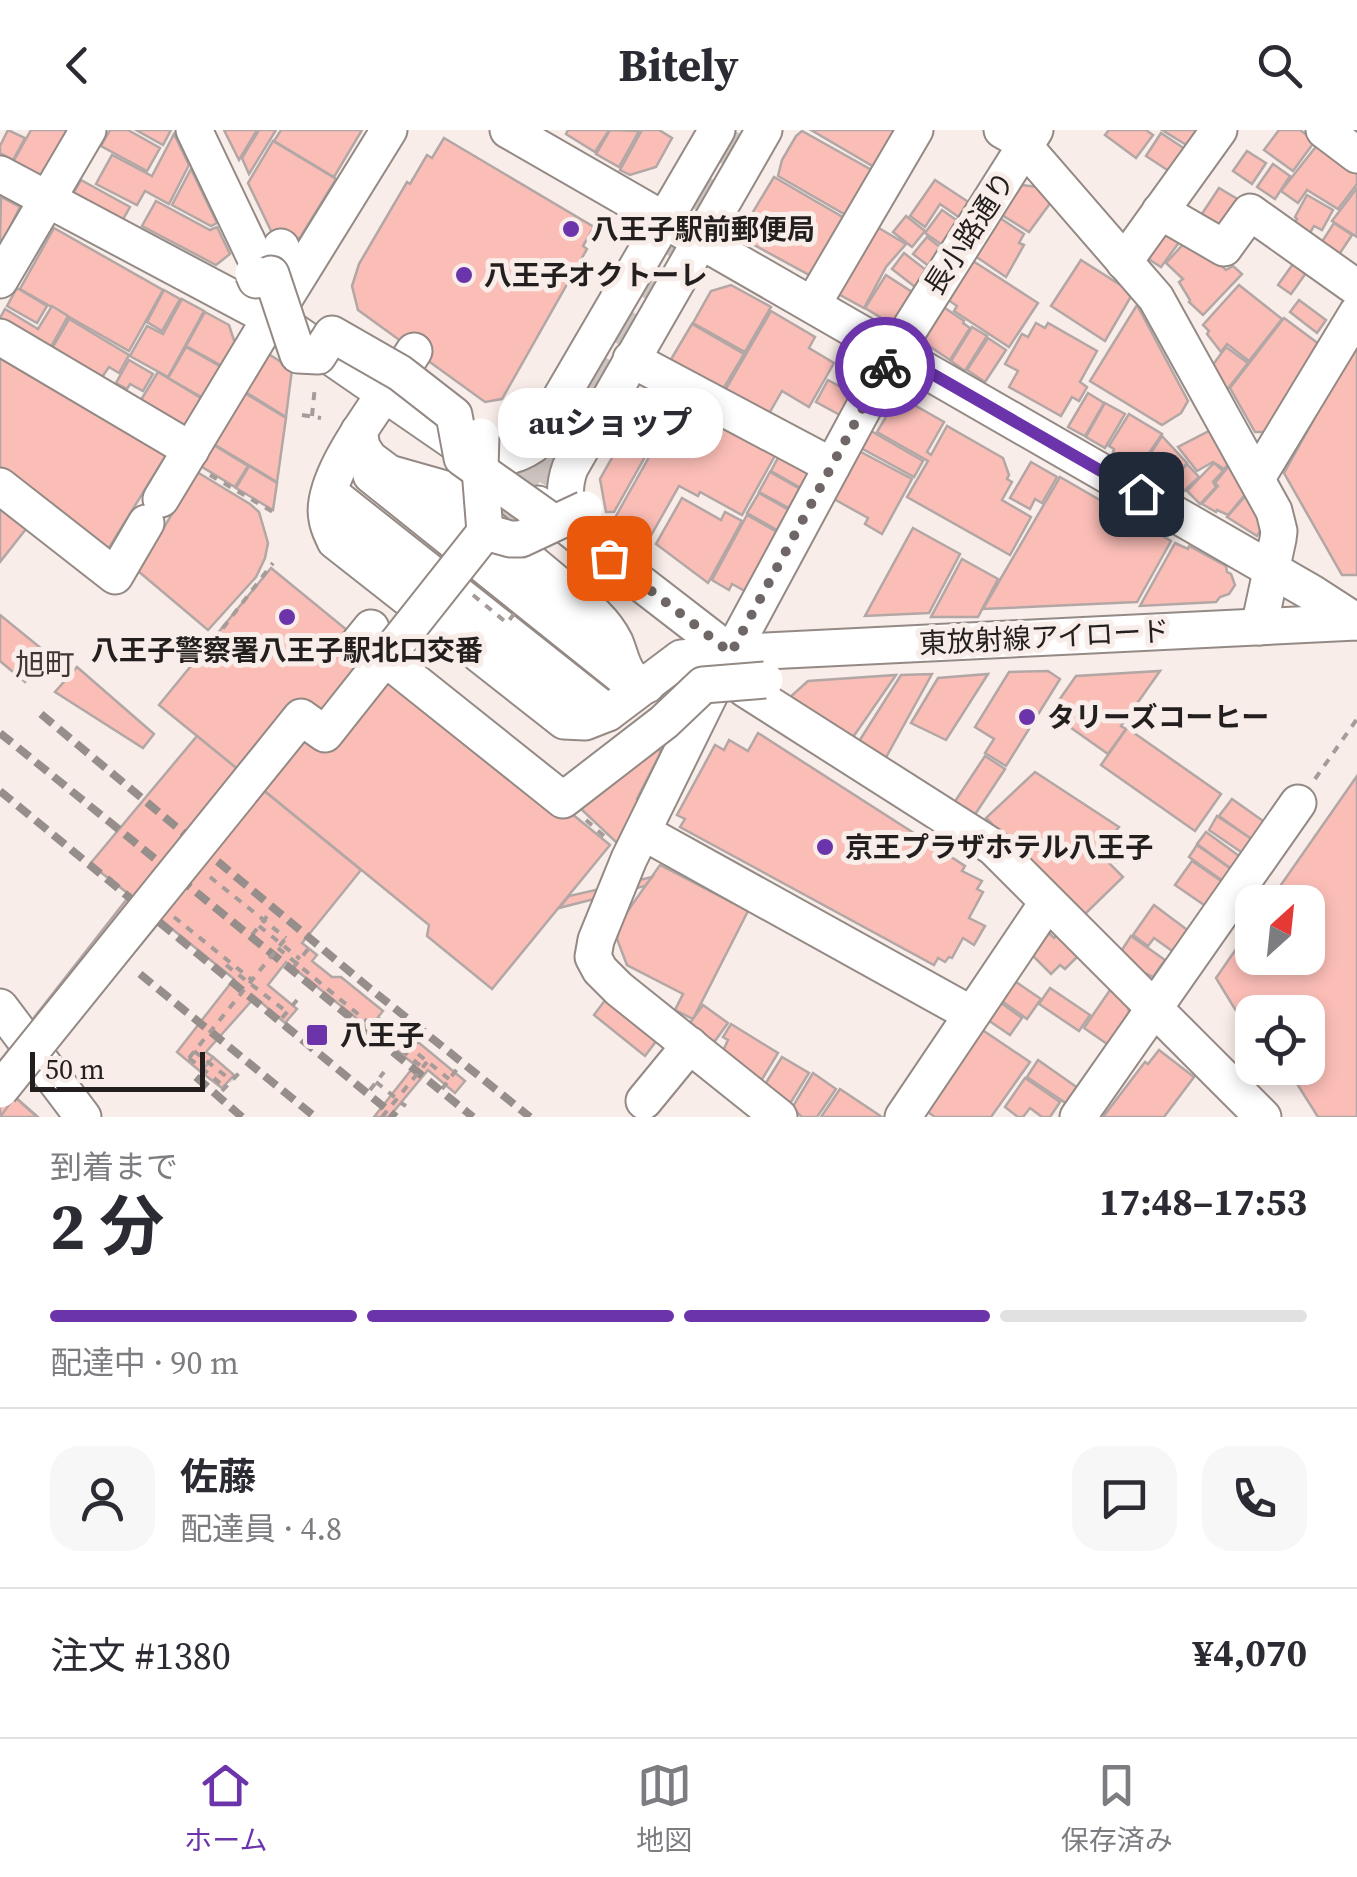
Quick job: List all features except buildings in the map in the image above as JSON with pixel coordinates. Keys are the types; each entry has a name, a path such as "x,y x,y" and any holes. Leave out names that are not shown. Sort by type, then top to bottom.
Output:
{"street":[{"path":"0,280 88,130"},
{"path":"194,130 274,281 298,355 318,356 332,334 400,372"},
{"path":"0,486 115,576 260,335 274,281 389,130"},
{"path":"508,130 553,141 664,220 817,297 894,352 1357,622"},
{"path":"0,1090 302,717 326,734 371,643 440,591 513,507 533,445 717,130"},
{"path":"715,182 739,140 752,130"},
{"path":"513,507 565,506 570,468 764,130"},
{"path":"817,297 915,130"},
{"path":"1124,262 1218,130"},
{"path":"1324,130 1357,154"},
{"path":"1020,136 1156,298 1274,511 1279,530 1260,626"},
{"name":"長小路通り","path":"690,1045 600,970 593,957 596,940 636,846 731,653 894,352 1020,136"},
{"path":"0,174 48,200 274,281 400,372 454,415 462,458 513,507 731,653 733,676 745,689 993,847 1263,1117"},
{"path":"1160,211 1224,248 1250,212 1357,288"},
{"path":"1256,478 1357,313"},
{"path":"0,337 188,455"},
{"path":"631,358 832,466"},
{"path":"346,464 400,372"},
{"path":"513,507 498,458 522,453 533,445"},
{"path":"346,464 362,447 369,458 389,473 442,488 596,616 616,645 626,673 657,704"},
{"path":"346,464 579,667"},
{"path":"346,464 608,713 657,704 702,685 765,680"},
{"path":"430,496 573,612"},
{"path":"384,556 563,702"},
{"path":"1357,604 1357,622"},
{"name":"東放射線アイロード","path":"657,704 681,658 1357,622"},
{"path":"371,643 563,800 657,704"},
{"path":"1078,1117 1298,803"},
{"path":"636,846 971,1014"},
{"path":"906,1116 1047,903"},
{"path":"3,1019 83,1117"},
{"path":"644,1102 690,1045 779,1117"}],"path":[{"path":"302,415 321,418"},
{"path":"188,455 278,516"},
{"path":"213,640 273,564"},
{"path":"440,591 507,623 514,614"},
{"path":"1298,803 1357,718"},
{"path":"580,815 636,846"},
{"path":"187,858 286,938 189,1058 224,1089 239,1073"},
{"path":"166,910 287,1012"},
{"path":"252,934 268,915"},
{"path":"259,926 422,1067"},
{"path":"280,946 300,960"},
{"path":"293,968 309,948"},
{"path":"237,952 224,967 251,982"},
{"path":"282,1018 297,1000"},
{"path":"194,1051 232,1081"},
{"path":"418,1054 449,1079"},
{"path":"382,1117 401,1103 427,1062"},
{"path":"442,1088 457,1069"},
{"path":"370,1090 384,1072"},
{"path":"376,1082 401,1103"}],"tunnel":[{"path":"666,254 739,130"},
{"path":"523,532 526,510 683,236"},
{"path":"498,630 481,617 496,532 548,429"}],"railway":[{"path":"41,714 530,1117"},
{"path":"0,733 473,1117"},
{"path":"0,791 396,1117"},
{"path":"140,974 315,1117"},
{"path":"196,1077 242,1117"}],"way so far":[{"path":"609,558 731,653 885,367"}],"place":[{"name":"八王子駅前郵便局","path":"571,229"},
{"name":"八王子オクトーレ","path":"464,275"},
{"name":"auショップ","path":"609,558"},
{"name":"八王子警察署八王子駅北口交番","path":"287,617"},
{"name":"タリーズコーヒー","path":"1027,717"},
{"name":"京王プラザホテル八王子","path":"825,847"},
{"name":"八王子","path":"317,1035"}],"district":[{"name":"旭町","path":"45,664"}],"route":[{"path":"885,367 894,352 1141,494"}]}
